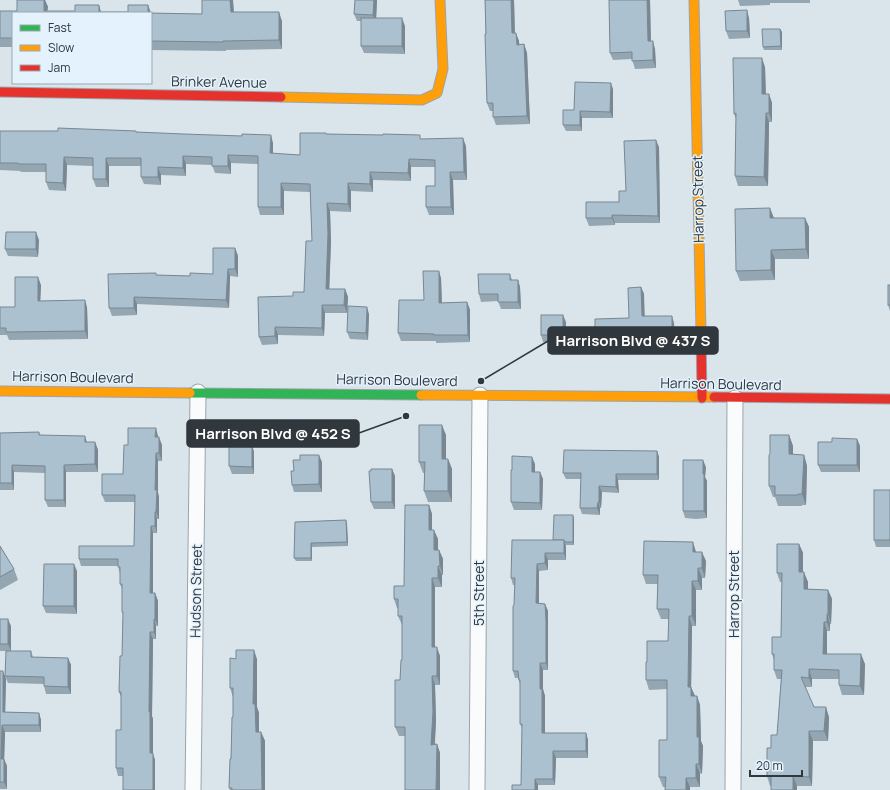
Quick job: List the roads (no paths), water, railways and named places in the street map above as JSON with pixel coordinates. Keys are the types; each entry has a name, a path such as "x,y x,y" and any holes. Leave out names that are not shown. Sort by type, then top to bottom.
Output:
{"street":[{"name":"Brinker Avenue","path":"0,92 422,100 437,93 443,69 440,0"},
{"name":"Harrop Street","path":"694,0 702,398"},
{"name":"Harrison Boulevard","path":"0,390 890,399"},
{"name":"Hudson Street","path":"193,790 198,392"},
{"name":"5th Street","path":"477,790 480,395"},
{"name":"Harrop Street","path":"733,790 735,398"}],"place":[{"name":"Harrison Blvd @ 437 S","path":"481,381"},
{"name":"Harrison Blvd @ 452 S","path":"406,416"}]}
